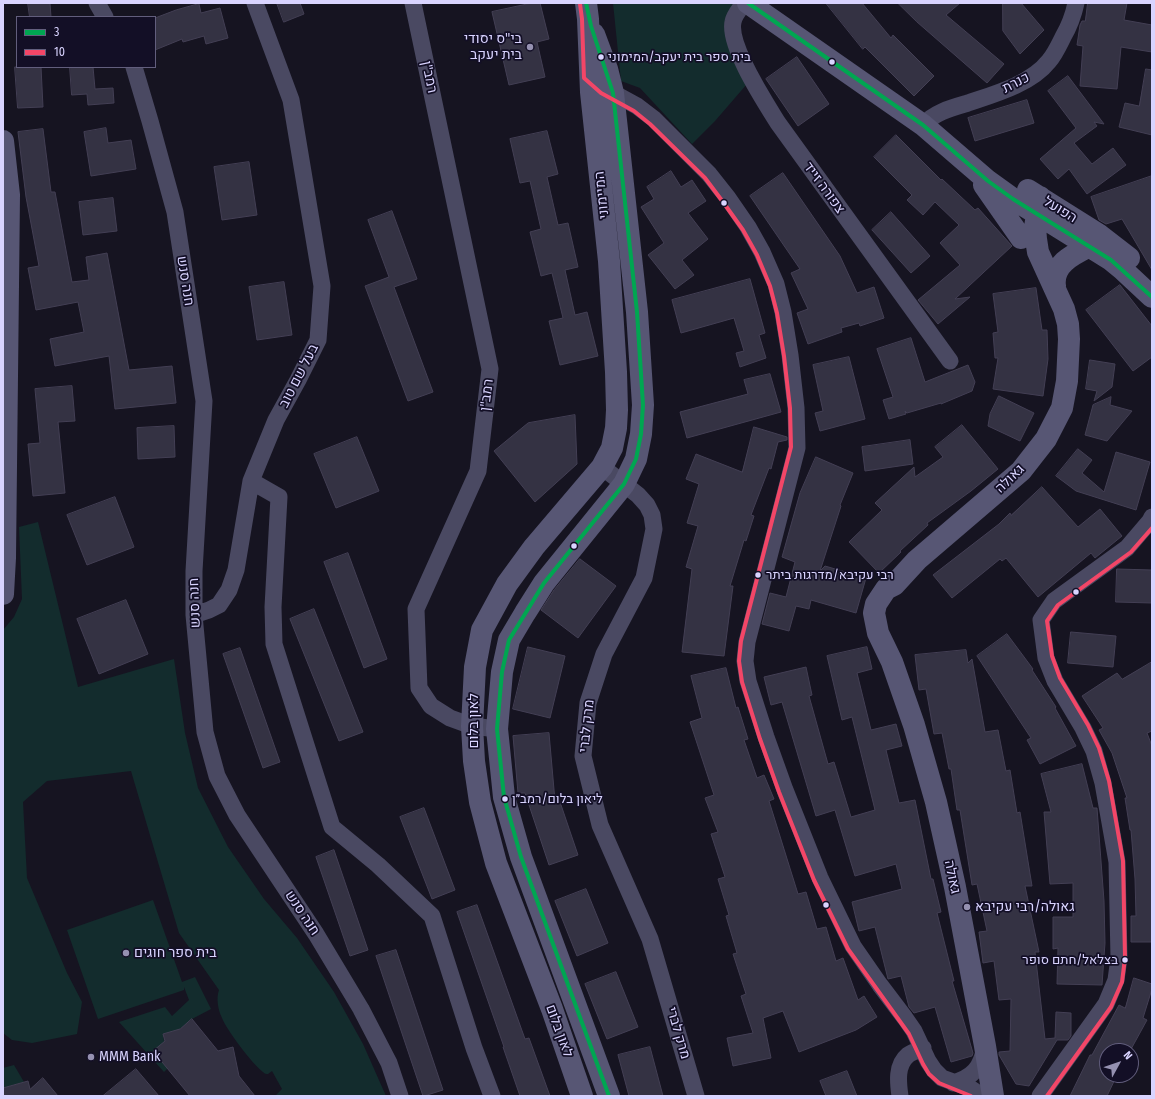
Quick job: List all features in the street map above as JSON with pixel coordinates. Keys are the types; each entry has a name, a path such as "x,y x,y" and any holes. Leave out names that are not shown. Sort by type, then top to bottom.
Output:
{"street":[{"path":"97,3 104,16"},
{"name":"בעל שם טוב","path":"194,615 219,605 229,590 236,570 250,480 276,420 318,340 322,286 291,100 255,3"},
{"name":"רמב\"ן","path":"413,3 490,369 478,471 416,609 419,688 432,706 450,718 472,726 497,730"},
{"name":"צפורה זייד","path":"744,3 733,21 732,29 745,67 763,100 778,124 950,361"},
{"name":"הפועל","path":"748,3 922,125 965,162 1034,206 1088,247 1111,260 1152,297"},
{"name":"כנרת","path":"922,125 929,118 941,112 1006,89 1024,81 1040,70 1048,62 1059,46 1072,20 1076,3"},
{"name":"המיימוני","path":"587,11 589,75 609,261 616,372"},
{"name":"המיימוני","path":"587,11 607,69 613,93 631,254 641,368"},
{"name":"חנה סנש","path":"134,68 175,212 204,401 194,571 194,615 205,732 217,776 237,815 316,934 360,1008 389,1063 400,1096"},
{"path":"589,75 597,83 637,106 654,119 709,174 748,227 762,252 776,284 783,312 790,355 796,408 797,448 747,642 745,661 748,681 785,790 820,878 853,946 905,1018 923,1048 928,1062 934,1070 942,1078 970,1088 982,1096"},
{"path":"3,141 9,195 3,594"},
{"path":"965,162 1021,238"},
{"path":"1034,206 1020,224 1021,238 1026,255 1069,339"},
{"name":"הפועל","path":"1034,206 1098,234 1122,252 1152,278"},
{"name":"גאולה","path":"993,1096 955,887 936,802 914,726 892,662 878,633 874,612 880,596 886,589 894,585 917,560 1021,471 1046,439 1062,408 1067,381 1069,339 1068,324 1055,286 1038,252 1034,206"},
{"path":"1055,286 1054,279 1056,270 1069,257 1088,247"},
{"name":"לאון בלום","path":"608,1096 521,857 504,797 497,730 502,672 509,640 544,582 624,484 636,459 641,434 643,405 641,368"},
{"name":"לאון בלום","path":"582,1096 552,1009 496,863 480,802 474,761 472,726 475,667 482,630 511,578 549,529 602,467 612,448 616,428 617,410 616,372"},
{"name":"מרק לברי","path":"602,467 638,495 647,505 652,515 654,529 644,578 604,654 588,703 583,756 600,825 650,939 696,1096"},
{"path":"250,480 279,497 273,607 274,644 332,828 378,865 432,916 474,1048 492,1096"},
{"path":"1040,1096 1106,1004 1116,980 1119,958 1116,862 1103,783 1094,751 1083,728 1056,681 1046,658 1041,620 1054,601 1127,548 1152,518"},
{"path":"953,1083 969,1076 975,1071 980,1064 985,1046"},
{"path":"900,1096 897,1078 902,1062 909,1054 923,1048"}],"green space":[{"path":"613,3 736,3 747,84 715,121 692,144 640,88 621,81"},
{"path":"38,522 78,687 174,659 185,733 198,788 228,847 264,899 297,938 334,992 363,1044 386,1096 275,1096 282,1089 272,1071 268,1074 264,1073 234,1038 224,1023 219,1011 219,990 179,933 131,771 47,781 23,802 27,878 67,973 82,1002 77,1034 32,1043 12,1040 3,1033 3,630 14,617 22,599 19,527"},
{"path":"153,900 182,982 195,977 211,1009 192,1019 176,1033 175,1031 163,1034 168,1068 164,1072 119,1022 165,1007 172,1016 189,1000 184,987 184,990 98,1019 67,930"},
{"path":"14,1065 24,1082 10,1086 3,1092 3,1068"}],"building":[{"path":"28,3 50,3 51,16 30,16"},
{"path":"277,3 300,3 304,14 284,22"},
{"path":"532,3 540,3 549,39 537,42 545,77 509,85 492,12"},
{"path":"826,3 862,3 891,38 893,35 934,76 914,96 865,47 863,49"},
{"path":"898,3 960,3 946,15 1004,64 987,83 917,22"},
{"path":"1003,3 1021,3 1044,30 1020,54 1003,31"},
{"path":"1088,3 1127,3 1124,20 1152,25 1152,52 1121,47 1117,89 1080,86 1083,46 1077,45 1080,25 1082,21 1085,21"},
{"path":"199,4 201,13 220,8 228,38 206,44 204,36 183,42 182,39 156,50 156,18 176,10"},
{"path":"797,57 829,104 798,126 766,79"},
{"path":"15,67 41,68 43,107 18,108"},
{"path":"70,68 93,68 95,89 113,88 114,103 88,105 87,94 72,95"},
{"path":"1146,69 1152,70 1152,135 1119,127 1125,103 1139,106"},
{"path":"1068,76 1104,124 1094,122 1097,126 1074,143 1092,164 1113,148 1126,165 1087,194 1069,169 1058,179 1040,159 1076,128 1048,91"},
{"path":"1027,100 1034,123 975,141 968,118"},
{"path":"106,128 108,143 131,140 136,169 91,176 84,132"},
{"path":"43,129 51,192 55,192 72,282 89,280 86,257 107,253 129,370 172,366 176,403 115,409 109,356 55,366 50,339 84,332 78,302 36,310 28,268 39,266 26,197 18,132"},
{"path":"547,131 558,174 547,177 558,225 568,223 578,267 565,270 575,315 587,312 598,356 560,365 549,321 563,318 552,273 541,276 530,232 541,229 530,181 520,183 510,139"},
{"path":"896,135 941,180 942,179 975,210 978,208 1012,246 955,299 970,297 938,324 918,300 960,265 940,243 959,225 935,202 923,215 907,200 912,195 874,157"},
{"path":"249,162 257,215 222,220 214,167"},
{"path":"671,171 681,187 692,180 706,201 688,213 708,239 682,260 694,275 675,289 648,255 664,243 641,207 654,199 647,187"},
{"path":"783,173 840,256 857,293 874,287 884,318 860,326 859,323 841,328 842,332 808,344 797,313 808,309 791,273 800,269 750,196"},
{"path":"1152,176 1152,270 1122,219 1106,224 1099,220 1091,197"},
{"path":"113,198 117,231 83,235 79,202"},
{"path":"392,211 417,279 394,287 433,392 408,401 365,286 389,277 368,220"},
{"path":"891,212 930,256 911,273 872,230"},
{"path":"750,279 765,333 759,335 766,358 740,367 736,353 744,351 734,318 681,333 672,300"},
{"path":"284,282 292,335 257,340 249,287"},
{"path":"1120,285 1152,326 1152,357 1133,371 1086,310"},
{"path":"1036,288 1042,330 1047,330 1048,359 1043,396 993,389 998,358 995,358 993,333 998,332 993,294"},
{"path":"911,338 925,382 968,365 975,382 972,391 941,404 907,413 905,411 906,414 889,419 883,400 893,397 877,349"},
{"path":"849,357 865,419 820,431 815,413 823,411 813,365"},
{"path":"1090,360 1115,364 1112,387 1094,401 1097,391 1086,389"},
{"path":"770,374 781,412 687,438 680,412 748,394 744,380"},
{"path":"72,386 75,421 58,422 65,493 33,496 28,444 40,443 35,389"},
{"path":"999,396 1034,413 1020,441 988,426 990,414"},
{"path":"1111,397 1110,405 1132,411 1107,441 1085,435 1093,405"},
{"path":"575,415 577,464 535,502 494,451 528,423"},
{"path":"962,425 998,469 927,523 928,525 879,573 849,542 882,510 875,503 914,467 915,477 943,457 935,447"},
{"path":"174,426 175,457 138,459 137,428"},
{"path":"754,427 787,437 787,440 778,442 771,469 769,468 751,515 754,516 746,541 744,540 730,586 733,586 724,656 682,652 692,569 686,567 698,526 687,523 699,484 686,479 696,454 742,472"},
{"path":"357,437 379,491 336,508 314,454"},
{"path":"910,440 913,464 865,471 862,447"},
{"path":"1078,449 1092,460 1082,473 1104,492 1116,452 1150,462 1136,510 1076,491 1056,476"},
{"path":"816,457 853,473 840,505 841,506 820,571 825,566 866,578 856,613 811,600 809,609 796,606 789,631 762,624 770,593 786,597 795,562 782,557 800,493"},
{"path":"1042,487 1078,527 1100,509 1122,536 1095,558 1091,553 1038,597 1006,558 1002,561 1000,559 952,598 933,575 999,524 1010,513 1011,515"},
{"path":"115,497 134,547 87,565 67,515"},
{"path":"348,553 387,659 364,668 324,562"},
{"path":"580,559 616,586 578,638 541,610 554,590"},
{"path":"1117,569 1152,570 1152,603 1116,602"},
{"path":"126,600 148,654 99,674 77,619"},
{"path":"314,609 363,732 339,741 290,619"},
{"path":"1071,632 1116,636 1113,667 1068,663"},
{"path":"1007,634 1033,669 1032,670 1056,707 1055,708 1076,746 1040,764 1027,740 1031,738 977,656"},
{"path":"528,647 565,656 550,718 513,709"},
{"path":"867,647 872,669 857,673 871,730 896,724 902,746 886,750 899,803 915,800 931,879 933,879 941,912 937,913 954,981 952,981 973,1053 972,1056 951,1062 935,1007 914,1013 909,1007 901,976 888,979 875,927 859,931 852,902 902,889 896,864 855,876 835,810 816,816 782,702 771,705 764,677 806,667 812,695 809,696 828,764 834,762 851,817 875,810 852,717 842,720 827,656"},
{"path":"240,648 280,762 263,768 223,654"},
{"path":"966,650 968,663 972,659 985,732 998,730 1006,771 1010,770 1017,813 1020,812 1032,886 1025,886 1039,952 1035,952 1045,1039 1055,1038 1056,1012 1071,1013 1071,1036 1068,1040 1057,1040 1029,1086 1016,1084 999,1055 999,1052 1010,1051 1011,999 999,1000 994,961 983,963 979,932 987,931 977,884 972,885 960,810 957,810 951,769 949,769 942,733 934,734 926,689 919,690 915,655"},
{"path":"1152,662 1152,731 1147,733 1152,746 1152,942 1131,942 1131,916 1136,916 1135,879 1131,830 1125,798 1127,798 1112,753 1099,730 1103,728 1082,696 1117,673 1122,679"},
{"path":"726,668 736,708 738,707 748,739 744,740 757,778 764,775 774,799 769,801 798,894 806,892 817,929 826,927 836,961 843,958 858,1000 864,996 877,1017 856,1030 799,1052 783,1011 763,1018 771,1058 733,1066 727,1038 753,1033 741,996 746,994 733,954 737,953 726,916 729,915 718,879 725,877 711,834 718,832 705,798 714,795 690,722 702,718 691,676"},
{"path":"549,733 555,801 559,799 578,855 549,865 525,793 518,793 513,736"},
{"path":"1082,764 1093,808 1097,808 1104,901 1105,943 1102,985 1057,984 1058,948 1053,949 1053,917 1073,917 1073,883 1050,884 1044,812 1051,812 1041,774"},
{"path":"424,808 455,890 432,899 400,817"},
{"path":"334,850 368,950 350,956 316,857"},
{"path":"586,889 608,943 577,956 555,901"},
{"path":"477,905 525,1039 529,1038 550,1096 520,1096 457,912"},
{"path":"396,950 443,1090 424,1096 376,956"},
{"path":"616,972 638,1027 607,1039 585,984"},
{"path":"1134,978 1152,984 1152,989 1143,1018 1147,1020 1134,1043 1099,1043 1099,1083 1113,1083 1107,1096 1070,1096 1090,1055 1092,1055 1119,1005 1125,1008"},
{"path":"192,1019 218,1051 233,1047 239,1076 255,1096 190,1096 153,1051 165,1041 163,1034 180,1029"},
{"path":"650,1047 663,1096 629,1096 618,1055"},
{"path":"136,1069 159,1096 103,1096"},
{"path":"847,1071 857,1096 826,1096 820,1081"},
{"path":"43,1078 58,1096 3,1096 3,1088 28,1081 30,1089"}],"transit line":[{"name":"3","path":"586,3 591,26 613,93 637,312 643,405 641,434 636,459 624,484 544,583 509,640 502,672 497,729 504,797 521,857 609,1096"},
{"name":"3","path":"748,3 923,125 988,181 1013,199 1111,260 1152,297"},
{"name":"10","path":"580,4 584,78 601,93 634,111 650,124 705,178 743,230 757,255 770,286 777,313 784,356 790,408 791,447 741,641 739,661 742,682 779,792 814,880 848,949 909,1034 929,1074 939,1083 971,1096"},
{"name":"10","path":"1047,1096 1111,1007 1122,982 1125,958 1123,861 1109,781 1099,748 1088,725 1060,678 1052,656 1047,621 1058,605 1131,552 1152,528"}],"place":[{"name":"בי\"ס יסודי בית יעקב","path":"530,47"},
{"name":"בית ספר בית יעקב/המימוני","path":"601,57"},
{"name":"רבי עקיבא/מדרגות ביתר","path":"758,575"},
{"name":"ליאון בלום/רמב״ן","path":"505,799"},
{"name":"גאולה/רבי עקיבא","path":"967,907"},
{"name":"בית ספר חוגים","path":"126,953"},
{"name":"בצלאל/חתם סופר","path":"1125,960"},
{"name":"MMM Bank","path":"91,1057"}]}
